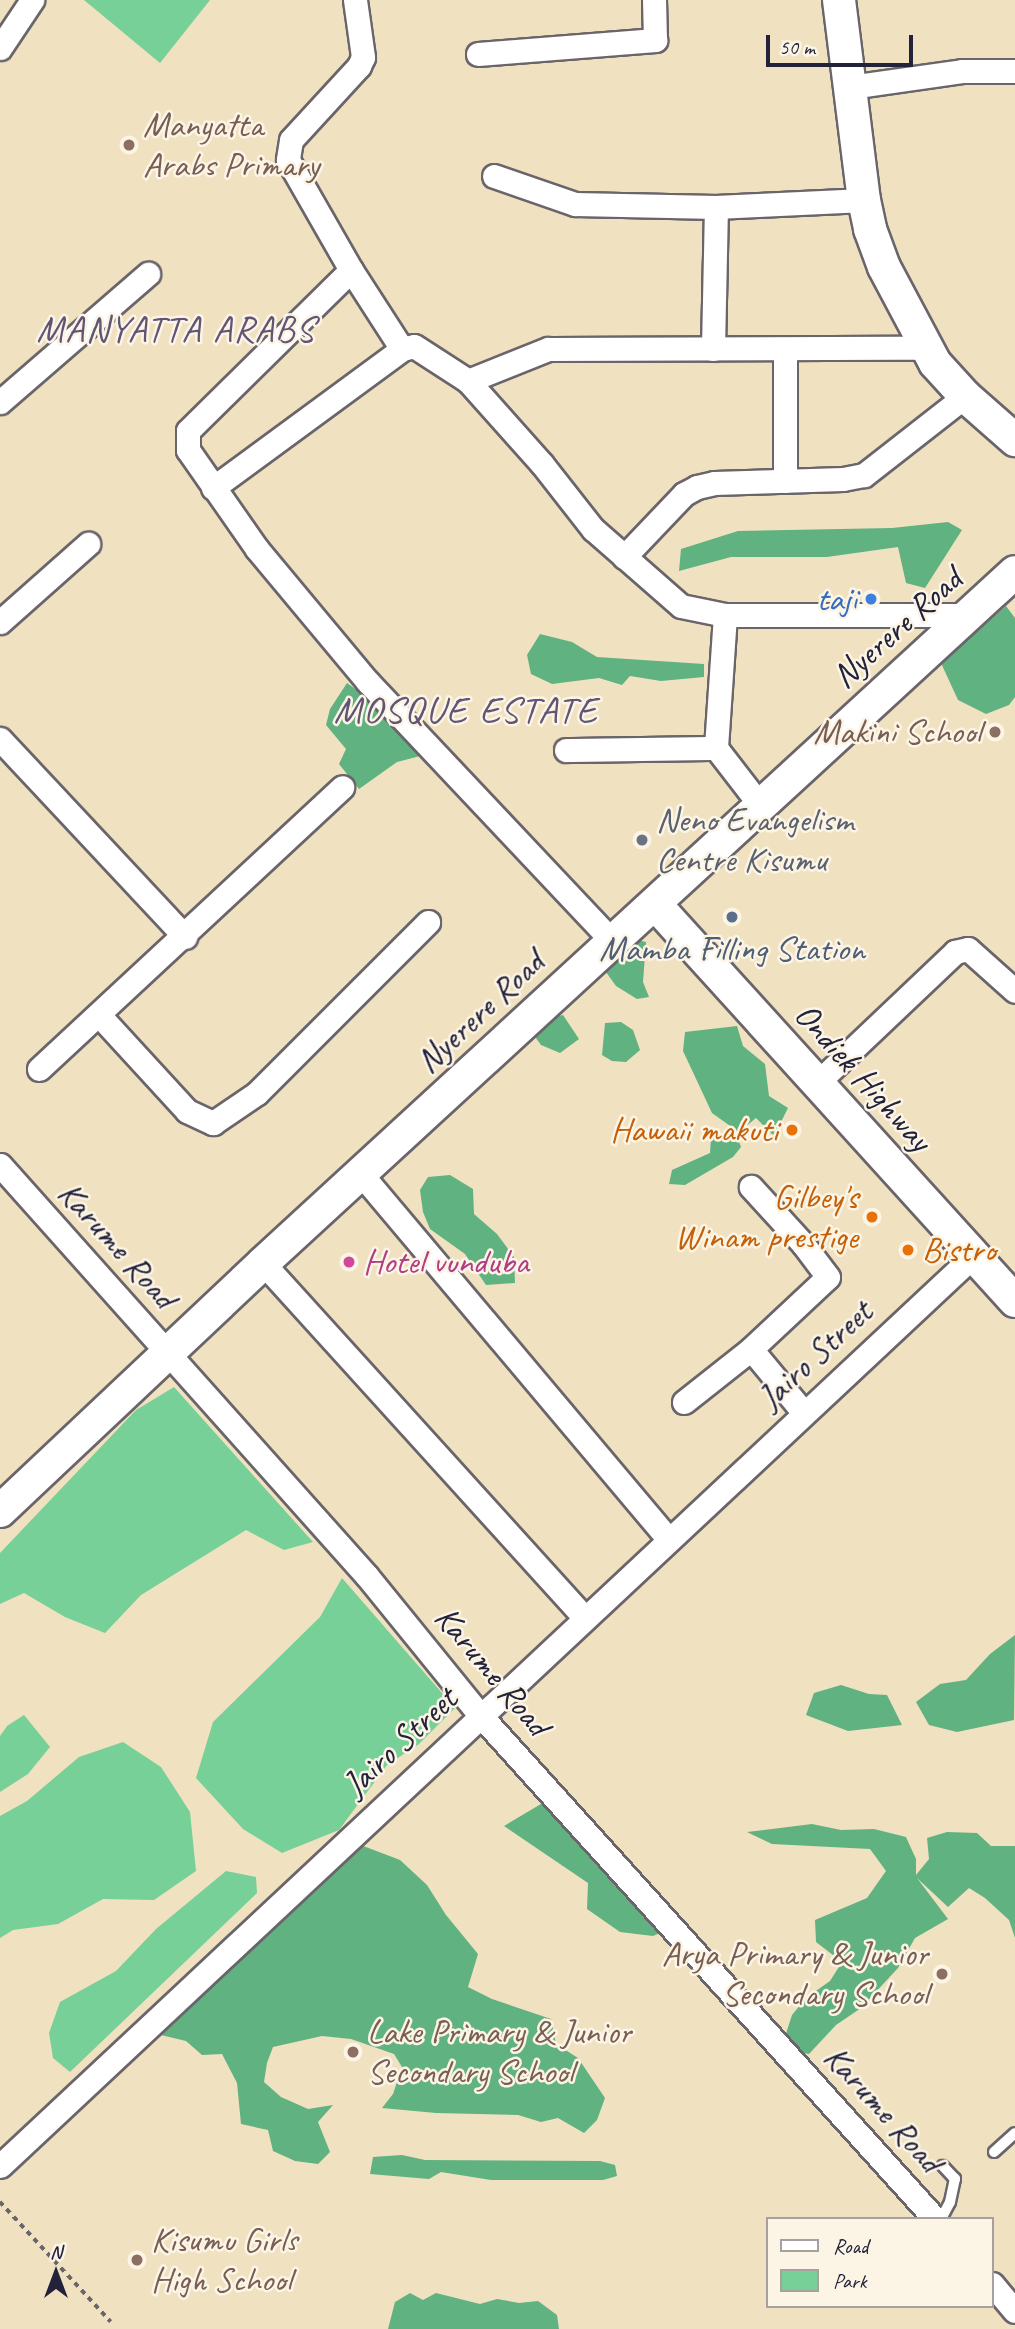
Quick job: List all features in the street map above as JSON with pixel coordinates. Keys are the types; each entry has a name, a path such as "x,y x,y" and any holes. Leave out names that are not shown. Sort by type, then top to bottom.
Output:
{"main road":[{"path":"839,0 864,200 870,229 884,267 925,348 965,396 1015,440"},
{"name":"Nyerere Road","path":"0,1511 263,1263 1015,572"},
{"name":"Ondiek Highway","path":"655,904 1015,1301"}],"street":[{"path":"0,48 32,0"},
{"path":"355,0 363,57 359,66 291,140 288,160 351,270 402,349"},
{"path":"478,54 655,40 654,0"},
{"path":"850,87 962,71 1015,71"},
{"path":"494,176 575,204 716,207 864,200"},
{"path":"713,349 716,207"},
{"path":"351,270 188,430 188,450 257,549 368,682 613,942"},
{"path":"0,402 148,274"},
{"path":"214,488 409,345 420,348 468,381 533,454 593,530 681,606 725,615 969,615"},
{"path":"468,381 548,349 925,348"},
{"path":"785,349 785,481"},
{"path":"624,558 684,494 697,487 714,483 843,479 864,475 965,396"},
{"path":"0,622 88,544"},
{"path":"725,615 716,748 760,805"},
{"path":"0,739 185,937"},
{"path":"566,750 716,748"},
{"path":"40,1069 185,937 342,787"},
{"path":"99,1015 187,1111 214,1123 257,1093 428,922"},
{"path":"817,1084 955,952 968,949 1015,991"},
{"name":"Karume Road","path":"0,1165 366,1576 480,1715 933,2217"},
{"path":"361,1174 668,1538"},
{"path":"684,1402 751,1349 828,1277 804,1245 751,1187"},
{"name":"Jairo Street","path":"0,2166 668,1538 973,1256"},
{"path":"263,1263 584,1617"},
{"path":"751,1349 804,1413"},
{"path":"994,2286 1015,2311"}],"lane":[{"path":"994,2152 1015,2133"},
{"path":"942,2217 950,2202 955,2179 943,2166"}],"path":[{"path":"0,2202 111,2322"}],"green space":[{"path":"84,0 210,0 160,63"},
{"path":"948,522 962,530 925,588 906,583 898,547 827,557 731,557 679,571 681,549 738,531 892,528"},
{"name":"Makini School","path":"1006,606 1015,618 1015,697 1009,705 986,714 958,700 941,663"},
{"path":"540,634 572,642 597,657 704,664 704,677 661,681 630,676 622,685 599,678 552,684 531,674 527,655"},
{"path":"347,683 361,693 424,755 397,762 359,789 339,764 346,749 326,725 330,709"},
{"path":"632,939 646,942 643,982 649,997 637,999 616,986 603,968"},
{"path":"563,1015 579,1039 560,1053 541,1045 533,1034 548,1018"},
{"path":"621,1022 633,1030 640,1050 626,1062 612,1061 602,1055 605,1023"},
{"path":"737,1026 743,1046 765,1064 769,1096 788,1108 774,1136 756,1118 739,1132 734,1129 741,1147 733,1157 685,1185 669,1184 672,1170 710,1153 711,1138 733,1128 712,1113 683,1051 685,1032"},
{"path":"450,1175 473,1189 474,1214 497,1234 514,1257 515,1283 486,1285 465,1254 430,1229 423,1212 420,1190 428,1177"},
{"path":"174,1387 313,1542 284,1550 246,1530 141,1595 105,1633 65,1617 24,1593 0,1604 0,1553 136,1410"},
{"path":"342,1578 455,1708 419,1744 387,1765 339,1830 282,1853 243,1829 196,1778 213,1722 320,1617"},
{"path":"1015,1635 1014,1720 957,1732 929,1725 916,1702 940,1684 966,1680 990,1654"},
{"path":"841,1685 869,1694 887,1695 902,1725 848,1731 806,1715 814,1693"},
{"path":"24,1715 50,1747 28,1774 0,1792 0,1736 7,1726"},
{"path":"123,1742 161,1767 190,1812 196,1871 154,1900 103,1899 58,1924 13,1930 0,1938 0,1816 27,1801 79,1757"},
{"path":"546,1801 651,1890 683,1923 653,1936 620,1932 587,1909 588,1883 504,1826"},
{"path":"812,1824 841,1830 874,1829 906,1837 916,1859 916,1875 929,1859 927,1838 947,1832 977,1833 991,1846 1015,1846 1015,1938 1009,1920 985,1898 969,1888 948,1907 917,1878 948,1919 915,1938 898,1968 861,2008 836,2025 809,2054 781,2049 792,2015 806,1998 830,1981 842,1962 816,1942 815,1920 867,1898 886,1871 870,1849 772,1844 747,1832"},
{"path":"358,1844 400,1860 427,1885 446,1915 478,1954 468,1987 492,1999 551,2019 556,2044 578,2058 605,2098 597,2120 584,2133 558,2118 541,2122 518,2115 436,2113 382,2108 393,2094 402,2067 394,2054 351,2039 322,2036 273,2047 267,2063 264,2082 281,2097 308,2109 333,2105 318,2122 330,2152 318,2164 295,2161 273,2151 268,2130 241,2124 237,2083 222,2054 202,2055 186,2041 161,2035 186,2007"},
{"path":"226,1871 256,1877 257,1893 70,2072 53,2058 49,2033 60,2002 116,1971 156,1929"},
{"path":"402,2155 425,2160 600,2161 615,2165 617,2176 603,2180 491,2180 441,2172 429,2179 370,2174 373,2157"},
{"path":"410,2293 423,2300 436,2293 480,2304 497,2299 519,2303 538,2301 557,2315 559,2329 388,2329 395,2302"}],"place":[{"name":"Manyatta Arabs Primary","path":"129,145"},
{"name":"taji","path":"871,599"},
{"name":"Makini School","path":"995,732"},
{"name":"Neno Evangelism Centre Kisumu","path":"642,840"},
{"name":"Mamba Filling Station","path":"732,917"},
{"name":"Hawaii makuti","path":"792,1130"},
{"name":"Gilbey's Winam prestige","path":"872,1217"},
{"name":"Bistro","path":"908,1250"},
{"name":"Hotel vunduba","path":"349,1262"},
{"name":"Arya Primary & Junior Secondary School","path":"942,1974"},
{"name":"Lake Primary & Junior Secondary School","path":"353,2052"},
{"name":"Kisumu Girls High School","path":"137,2260"}],"district":[{"name":"MANYATTA ARABS","path":"176,329"},
{"name":"MOSQUE ESTATE","path":"466,710"}]}
